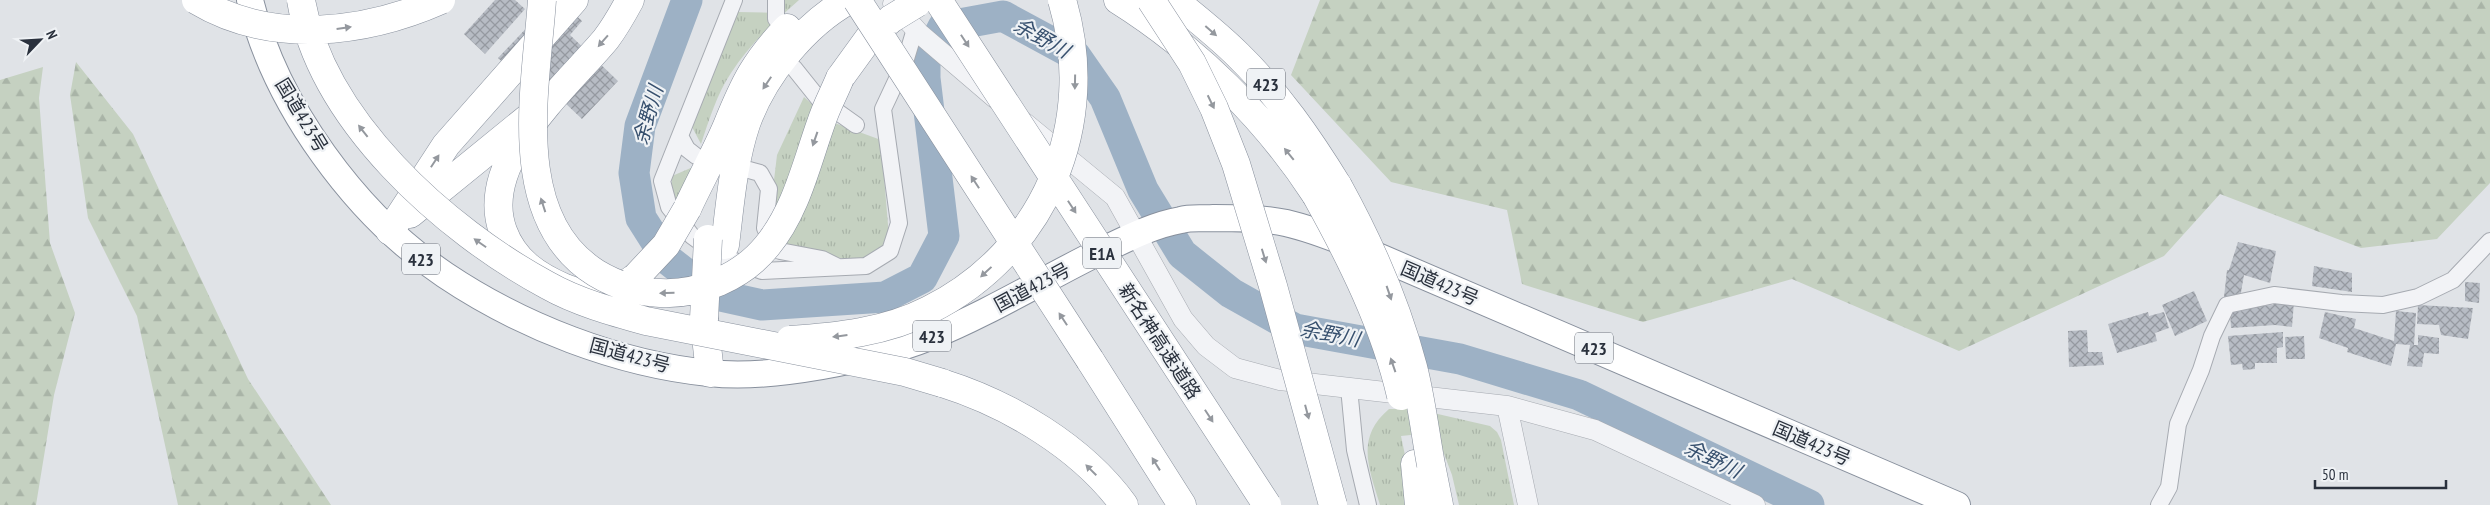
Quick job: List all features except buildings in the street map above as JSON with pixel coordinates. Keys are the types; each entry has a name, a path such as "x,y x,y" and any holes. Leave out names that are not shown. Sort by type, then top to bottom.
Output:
{"highway":[{"path":"196,0 231,16 251,22 280,28 333,30 393,19 440,0"},
{"name":"国道423号","path":"250,0 263,41 295,110 339,174 390,231 420,258 475,295 535,326 601,350 710,373 755,374 883,353 930,337 1000,305 1135,235 1182,219 1224,218 1284,222 1361,249 1956,505"},
{"path":"301,0 316,48 354,118 395,169 442,214 511,264 548,286 616,313 720,326 782,341 860,333 894,324 928,311 957,295 1002,257 1023,234 1046,193 1066,142 1073,113 1075,80 1073,49 1062,0"},
{"path":"542,0 534,135 538,189 545,212 556,234 570,252 586,267 626,288 647,293 689,292 712,285 731,276 752,262 780,229 792,207 822,120 840,78 869,38 914,13"},
{"path":"390,231 446,145 574,0"},
{"path":"630,0 606,39 551,99 519,145 500,186 499,214 507,240 515,254 542,277 576,292 604,294 620,289 636,277 666,245 687,209 727,125 743,86 758,61 795,20 818,0"},
{"path":"716,242 746,124 761,91 796,44 818,22 849,0"},
{"path":"857,0 1182,505"},
{"path":"1107,0 1147,8 1192,63 1214,108 1236,164 1273,286 1333,505"},
{"name":"423","path":"1118,0 1147,8 1270,132 1294,160 1327,190"},
{"name":"423","path":"1174,0 1238,54 1294,118 1327,190 1380,328 1423,464 1439,505"},
{"name":"新名神高速道路","path":"914,13 1267,505"},
{"path":"390,231 551,99"},
{"path":"710,373 720,326 716,242 727,125"},
{"path":"720,326 905,372 973,393 1010,410 1047,432 1083,462 1124,505"},
{"name":"423","path":"1419,505 1423,464"}],"street":[{"path":"734,0 662,181 669,207 692,236 718,256 762,271 866,266 890,251 899,223 883,109 905,62 914,13"},
{"path":"776,0 776,20"},
{"path":"914,13 944,56 1115,197 1183,319 1206,346 1234,368 1280,380 1507,406 1595,430 1755,505"},
{"path":"794,68 818,98 856,125"},
{"path":"680,136 687,149 696,156"},
{"path":"749,170 760,174 768,189 765,228 772,243 780,251 822,259 840,268"},
{"path":"2159,505 2169,487 2178,424 2201,370 2212,336 2228,305 2274,295 2341,303 2383,305 2418,297 2453,280 2490,241"},
{"path":"1349,388 1355,450 1368,505"},
{"path":"1507,406 1528,505"}],"green space":[{"path":"784,0 799,0 754,43 731,73 717,98 701,144 691,125 738,12 781,13"},
{"path":"1320,0 2490,0 2490,183 2437,239 2361,248 2220,194 2164,256 1959,351 1792,279 1643,322 1522,284 1507,210 1391,182 1291,75"},
{"path":"76,62 133,134 248,379 331,505 178,505 137,316 88,218 70,95"},
{"path":"43,67 39,98 50,243 75,313 54,395 36,505 0,505 0,80"},
{"path":"804,97 832,122 881,140 889,237 886,244 862,261 783,250 772,197 777,155"},
{"path":"693,167 678,204 672,195 672,176"},
{"path":"1389,409 1416,409 1490,426 1497,432 1501,440 1514,505 1459,505 1452,475 1438,438 1430,433 1401,436 1406,460 1409,505 1380,505 1369,466 1368,442 1378,420"}],"waterway":[{"name":"余野川","path":"687,0 640,126 634,173 641,218 667,259 712,294 762,305 885,297 922,278 944,236 925,78 925,62 943,27 1003,16 1075,55 1105,98 1143,190 1182,254 1231,293 1295,329 1460,359 1579,395 1809,505"}]}
